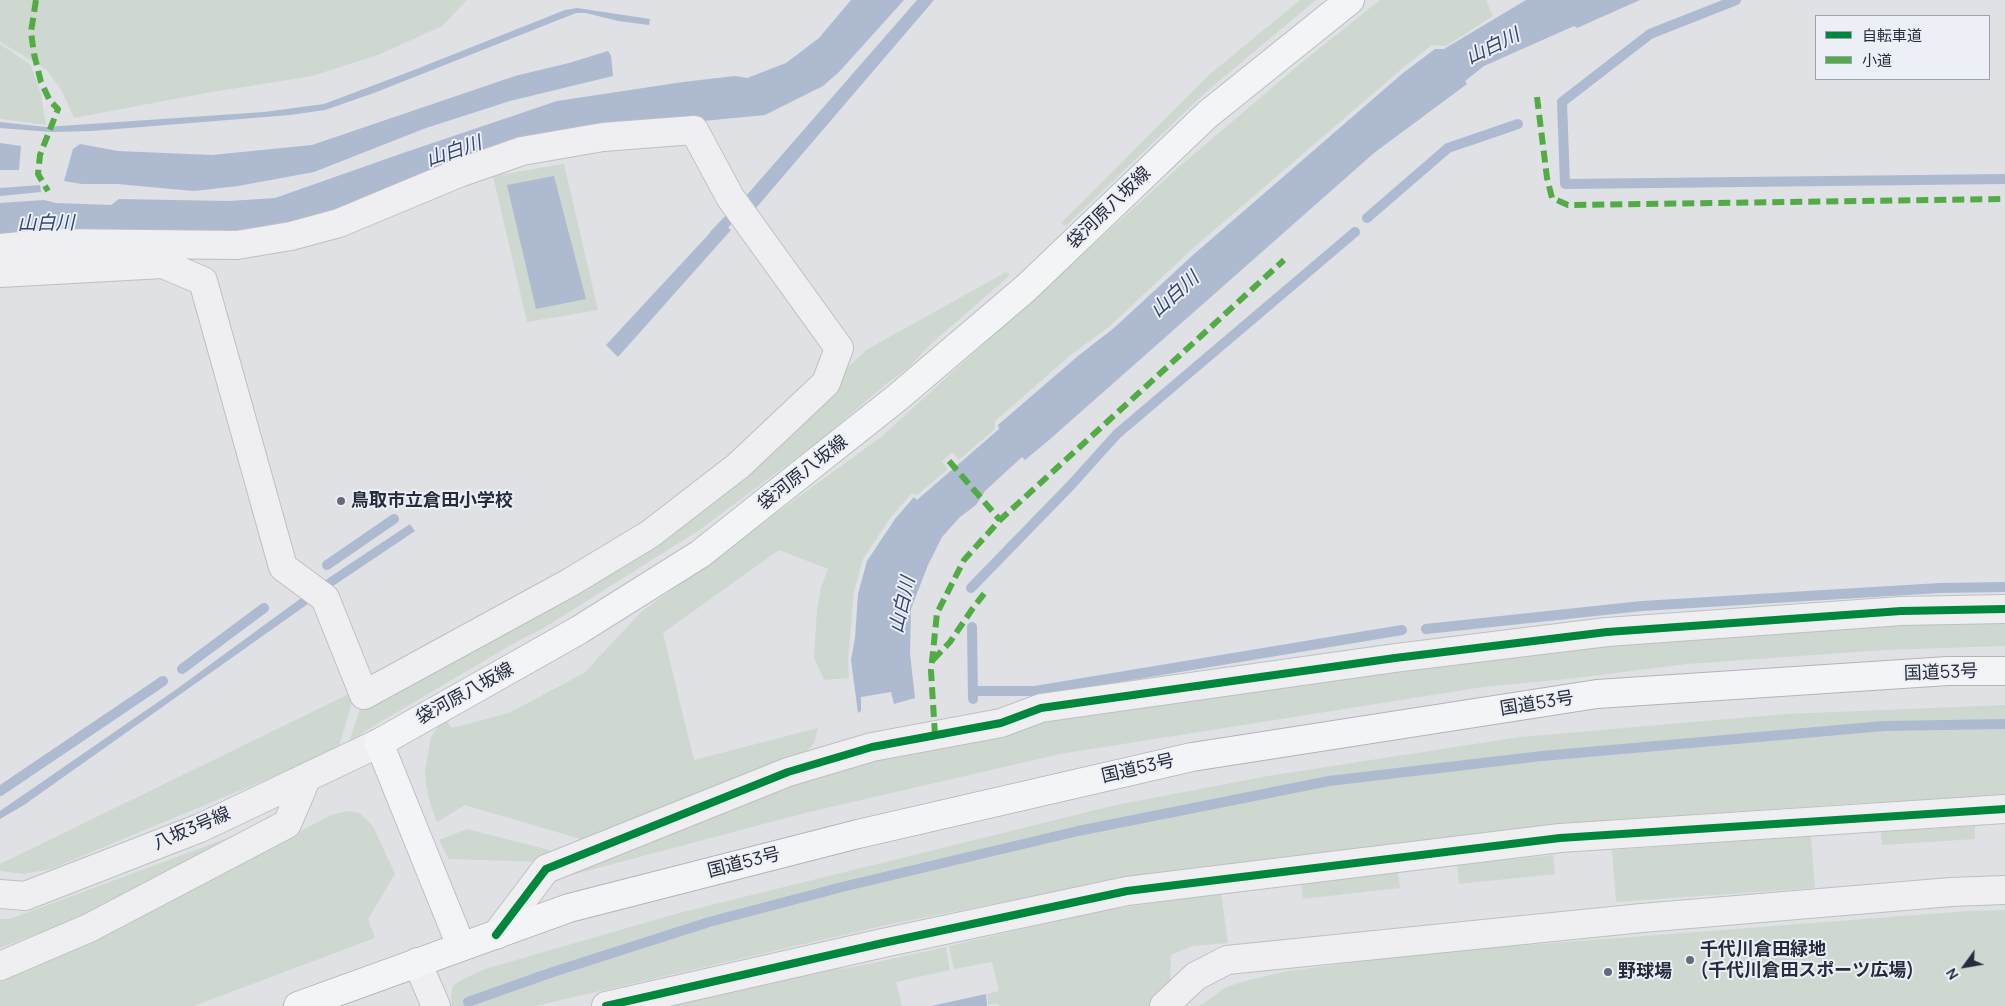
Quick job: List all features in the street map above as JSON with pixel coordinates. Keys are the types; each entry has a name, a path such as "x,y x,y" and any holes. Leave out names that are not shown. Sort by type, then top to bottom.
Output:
{"main road":[{"name":"袋河原八坂線","path":"379,743 579,630 700,554 906,391 1026,288 1208,114 1350,0"},
{"name":"国道53号","path":"298,1006 569,908 858,834 1192,757 1597,694 1948,671 2005,671"},
{"path":"379,743 461,946"}],"street":[{"path":"0,248 50,243 237,245 291,236 339,223 459,172 522,151 603,137 694,130 730,197 839,348 826,383 738,466 650,534 569,583 364,695 325,598 284,568 203,281 163,264 0,273"},
{"path":"496,935 546,869 788,772 872,747 1002,723 1041,708 1395,658 1607,632 1901,611 2005,609"},
{"name":"八坂3号線","path":"0,894 25,896 200,828 379,743"},
{"path":"0,966 89,928 287,824 307,777"},
{"path":"606,1006 882,943 1127,891 1560,838 2005,809"},
{"path":"1164,1006 1196,976 1227,960 1642,918 1951,892 2005,890"},
{"path":"417,962 436,1006"}],"shaded area":[{"path":"0,0 467,0 442,26 378,55 312,76 206,93 74,118 62,91 46,69 0,42"},
{"path":"1300,0 1316,0 1206,92 1066,226 1061,223 1210,74"},
{"path":"1380,0 1486,0 1493,16 1446,46 1432,45 1404,67 1191,250 1110,326 1072,354 995,421 995,429 959,460 952,452 942,461 948,469 917,495 912,493 891,517 863,559 854,591 848,660 849,678 824,680 814,657 817,610 821,587 828,569 779,550 663,633 694,760 818,728 814,743 805,753 594,843 465,805 437,822 430,803 425,770 431,737 439,725 446,720 452,728 509,713 584,673 641,612 881,437 1179,167 1301,63"},
{"path":"0,44 31,65 41,95 46,125 0,119"},
{"path":"564,164 598,310 527,322 493,176"},
{"path":"1006,272 1010,275 931,344 908,368 886,384 822,439 698,531 542,629 516,642 349,742 362,703 533,610 836,379 866,350"},
{"path":"2005,621 2005,646 1884,650 1687,664 1483,687 1060,754 805,813 549,881 804,777 1058,718 1576,646 1891,626"},
{"path":"355,691 339,747 270,778 51,869 24,874 0,871 0,864"},
{"path":"2005,705 2005,797 1860,803 1568,823 1150,873 891,924 535,1006 452,1006 453,986 461,980 485,969 679,913 1116,805 1268,776 1520,737 1785,714"},
{"path":"347,811 360,813 373,826 395,874 368,919 375,938 194,1006 0,1006 0,982 331,815"},
{"path":"268,823 94,912 0,948 0,919 10,919"},
{"path":"1975,826 1975,839 1882,845 1881,832"},
{"path":"467,829 557,852 543,862 449,859 439,840"},
{"path":"1811,836 1815,888 1616,902 1612,850"},
{"path":"1553,855 1555,874 1459,884 1457,865"},
{"path":"1398,872 1400,888 1303,899 1301,882"},
{"path":"1221,892 1228,943 1192,946 1171,955 1170,989 1152,1006 999,1006 997,1003 988,1005 987,994 999,991 992,962 954,969 949,946 1096,912"},
{"name":"千代川倉田緑地 (千代川倉田スポーツ広場)","path":"2005,910 2005,1006 1200,1006 1226,987 1249,980 1289,971 1423,953 1968,911"},
{"path":"946,947 950,970 896,982 902,1006 655,1006 798,972 849,968"}],"water":[{"name":"山白川","path":"851,0 904,0 839,72 823,86 765,115 569,134 327,221 271,232 0,240 0,203 44,200 56,203 111,205 119,199 229,201 275,198 557,101 683,82 735,76 747,78 786,63 819,38"},
{"path":"917,0 934,0 756,208 746,196"},
{"name":"山白川","path":"1526,0 1640,0 1577,28 1574,26 1484,66 1465,81 1467,84 1374,153 1049,440 1025,460 1022,457 985,491 976,505 960,517 942,537 928,565 911,609 910,654 915,698 894,704 891,692 861,697 861,711 858,713 851,660 855,638 858,594 867,561 895,519 914,497 917,500 999,429 998,425 1078,356 1114,328 1193,255 1403,73 1435,49 1444,49"},
{"path":"577,8 650,19 649,25 618,21 586,13 576,13 374,93 325,110 290,115 92,131 51,132 0,128 0,122 46,127 264,112 324,104 565,10"},
{"path":"608,51 611,56 613,76 510,101 426,128 314,172 238,186 194,191 117,184 82,184 64,181 73,149 80,144 118,151 212,155 312,145 515,76"},
{"path":"0,143 21,146 19,170 0,170"},
{"path":"554,176 586,299 536,309 507,185"},
{"path":"40,185 41,192 0,196 0,188"},
{"path":"721,221 731,230 618,357 606,345"},
{"path":"410,524 415,531 336,584 24,805 0,819 0,811 174,691 330,577"},
{"path":"986,994 987,1006 931,1006"}],"waterway":[{"path":"1736,0 1650,34 1562,102 1565,184 2005,179"},
{"path":"1367,218 1448,148 1518,124"},
{"path":"715,234 738,210"},
{"path":"971,588 1072,484 1117,434 1355,232"},
{"path":"327,565 394,519"},
{"path":"1426,629 1642,606 1940,588 2005,587"},
{"path":"182,669 264,608"},
{"path":"972,627 973,699"},
{"path":"975,691 1035,691 1402,630"},
{"path":"0,791 163,681"},
{"path":"468,1002 550,973 709,922 842,887 1078,831 1329,781 1542,756 1884,726 2005,724"}],"marked path":[{"path":"36,0 31,32 34,54 41,82 50,101 58,109 40,155 38,174 48,191"},
{"path":"1537,97 1547,178 1552,198 1568,205 2005,199"},
{"path":"935,735 931,671 937,613 964,560 1000,520 1284,260"},
{"path":"949,461 1000,520"},
{"path":"933,660 950,642 987,590"}],"cycle path":[{"path":"496,935 546,869 788,772 872,747 1001,723 1041,708 1395,658 1607,632 1901,611 2005,609"},
{"path":"606,1006 883,943 1127,891 1560,838 2005,809"}],"place":[{"name":"鳥取市立倉田小学校","path":"341,501"},
{"name":"千代川倉田緑地 (千代川倉田スポーツ広場)","path":"1690,960"},
{"name":"野球場","path":"1608,972"}]}
